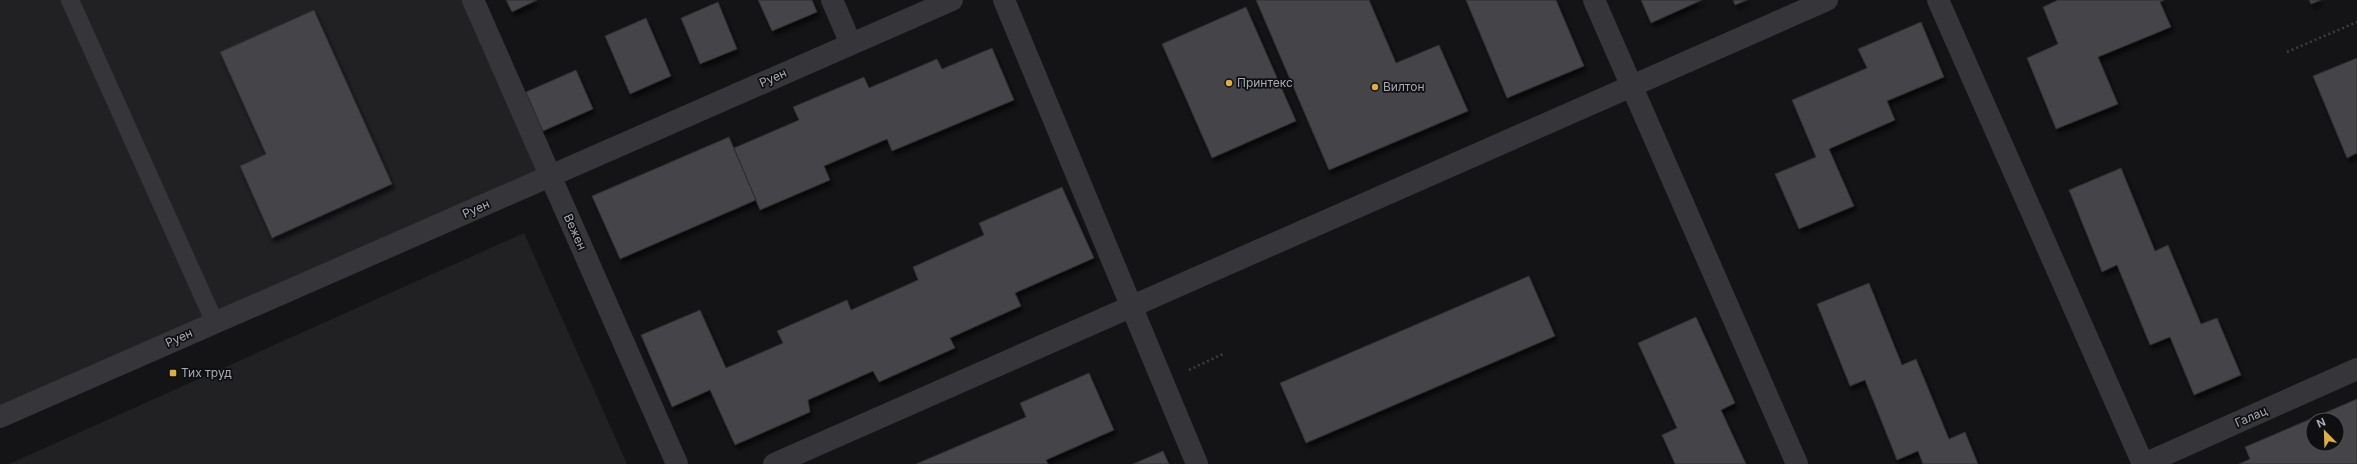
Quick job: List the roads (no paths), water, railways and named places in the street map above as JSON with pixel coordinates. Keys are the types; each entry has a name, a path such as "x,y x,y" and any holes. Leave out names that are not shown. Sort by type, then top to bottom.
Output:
{"street":[{"name":"Вежен","path":"473,0 677,464"},
{"path":"832,0 851,44"},
{"name":"Руен","path":"0,417 952,0"},
{"path":"1004,0 1198,464"},
{"path":"1594,0 1797,464"},
{"path":"774,464 1827,0"},
{"path":"1938,0 2144,464"},
{"name":"Галац","path":"2144,464 2357,369"}],"lane":[{"path":"70,0 214,323"}],"place":[{"name":"Принтекс","path":"1229,83"},
{"name":"Вилтон","path":"1375,87"},
{"name":"Тих труд","path":"173,373"}]}
